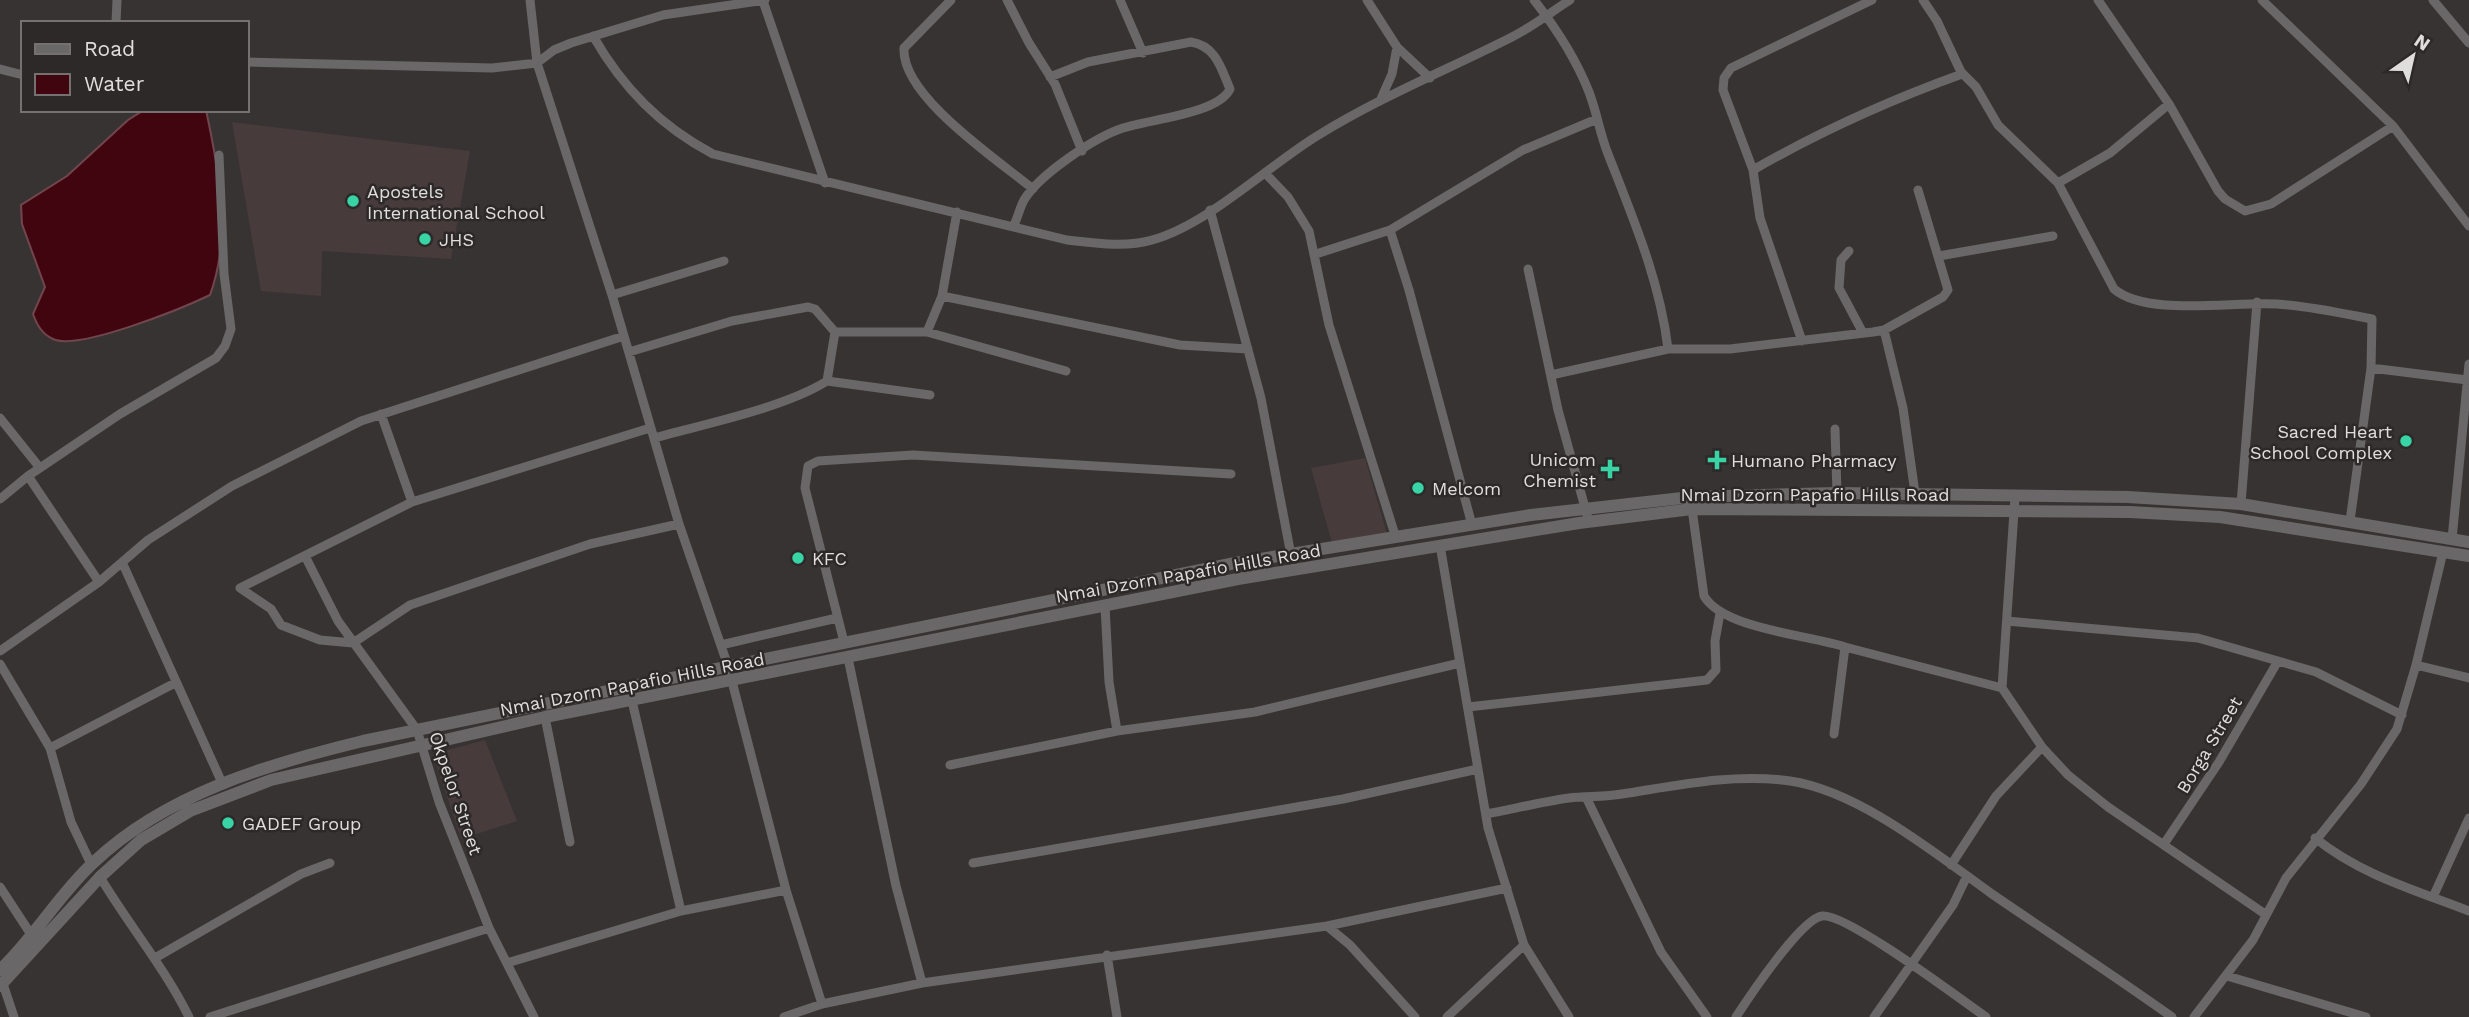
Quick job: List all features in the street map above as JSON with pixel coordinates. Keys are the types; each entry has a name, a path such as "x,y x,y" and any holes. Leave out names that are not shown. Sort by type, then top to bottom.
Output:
{"street":[{"path":"116,21 117,0"},
{"path":"530,0 537,63 612,295 679,524 728,666 786,891 822,1003"},
{"path":"248,62 492,68 537,63 554,50 663,15 764,0 825,183"},
{"path":"951,0 904,48 904,59 910,75 939,111 1033,189"},
{"path":"1007,0 1050,77 1082,151"},
{"path":"1120,0 1143,53"},
{"path":"1367,0 1397,47 1430,78"},
{"path":"1534,0 1559,33 1589,91 1664,312 1668,349"},
{"path":"593,36 628,89 665,124 713,154 1067,240 1140,243 1190,225 1266,174 1316,136 1404,86 1430,78 1515,36 1570,0"},
{"path":"1802,341 1760,218 1753,170 1723,90 1724,78 1731,68 1872,0"},
{"path":"1923,0 1937,21 1962,74 1976,87 2005,133 2058,183 2114,289 2120,295 2156,303 2257,302 2312,308 2372,319 2371,368 2350,521"},
{"path":"2098,0 2169,104 2218,191 2225,199 2245,211 2271,204 2393,126"},
{"path":"2262,0 2393,126 2469,226"},
{"path":"2433,0 2469,44"},
{"path":"1014,225 1024,201 1033,189 1082,151 1120,129 1216,104 1230,89 1213,52 1203,44 1191,42 1088,62 1050,77"},
{"path":"1380,100 1392,74 1397,47"},
{"path":"0,69 21,74"},
{"path":"1753,170 1803,142 1915,91 1962,74"},
{"path":"2058,183 2085,170 2110,153 2169,104"},
{"path":"1316,254 1390,230 1524,150 1597,119"},
{"path":"0,499 40,468 120,414 216,358 225,346 231,329 224,274 219,155"},
{"path":"1266,174 1300,215 1316,254 1315,269 1329,325 1396,538"},
{"path":"1551,374 1668,349 1730,349 1884,330 1943,297 1948,290 1918,190"},
{"path":"1210,210 1248,349 1291,555"},
{"path":"927,332 942,296 957,212"},
{"path":"1390,230 1409,290 1472,525"},
{"path":"1939,256 2053,236"},
{"path":"1849,251 1841,260 1839,288 1863,333"},
{"path":"612,295 724,261"},
{"path":"1528,269 1551,374 1589,522"},
{"path":"942,296 1180,345 1248,349"},
{"path":"2241,504 2257,302"},
{"path":"629,352 732,321 808,307 815,309 835,332 927,332 1066,372"},
{"path":"1884,330 1903,408 1915,494"},
{"path":"827,381 835,332"},
{"path":"0,651 99,582 148,540 232,486 360,421 624,336"},
{"path":"2452,539 2469,364"},
{"path":"2371,368 2467,380"},
{"path":"654,438 775,404 827,381 930,395"},
{"path":"381,414 412,502"},
{"path":"0,418 40,468"},
{"path":"650,428 412,502 240,588 271,609 281,625 320,640 353,642 410,605 590,544 679,524"},
{"path":"1835,429 1837,493"},
{"path":"844,642 805,488 808,466 818,461 913,455 1231,474"},
{"path":"29,476 99,582"},
{"name":"Nmai Dzorn Papafio Hills Road","path":"0,970 92,864 134,828 184,800 312,754 417,730 1235,563 1586,508 1721,495 1837,493 2128,497 2241,504 2469,542"},
{"path":"2015,497 2002,688 2042,747 2068,775 2108,807 2265,914"},
{"path":"1692,509 1704,596 1710,606 1720,613 1755,625 2002,688"},
{"name":"Nmai Dzorn Papafio Hills Road","path":"1,985 100,877 141,840 190,811 229,794 298,772 422,747 545,717 1238,579 1589,522 1692,509 2014,511 2220,517 2469,556"},
{"path":"1440,545 1486,814 1524,945 1569,1017"},
{"path":"2194,1017 2253,940 2265,914 2315,838 2385,751 2402,715 2443,552"},
{"name":"Okpelor Street","path":"305,556 338,621 417,730 439,802 489,928 534,1017"},
{"path":"122,562 223,785"},
{"path":"1105,606 1109,682 1117,731"},
{"path":"1468,707 1707,680 1716,670 1714,641 1720,613"},
{"path":"721,645 837,618"},
{"path":"2007,621 2198,638 2316,672 2402,715"},
{"path":"1834,734 1845,647"},
{"path":"848,658 896,886 922,983"},
{"name":"Borga Street","path":"2164,844 2219,762 2278,661"},
{"path":"950,765 1117,731 1255,712 1460,663"},
{"path":"0,664 50,748 71,822 92,864"},
{"path":"2416,665 2469,678"},
{"path":"50,748 175,683"},
{"path":"632,701 681,911"},
{"path":"545,717 570,842"},
{"path":"1951,865 1996,796 2042,747"},
{"path":"973,863 1343,799 1478,769"},
{"path":"1486,814 1586,797 1736,778 1794,782 1852,801 2103,966 2172,1017"},
{"path":"1586,797 1661,952 1707,1017"},
{"path":"2432,897 2469,818"},
{"path":"2315,838 2370,874 2469,911"},
{"path":"155,958 302,874 330,863"},
{"path":"1874,1017 1953,905 1967,876"},
{"path":"100,877 132,930 155,958 189,1017"},
{"path":"0,887 32,936"},
{"path":"784,1017 822,1003 922,983 1327,926 1507,888"},
{"path":"507,963 681,911 786,891"},
{"path":"1736,1017 1786,948 1809,922 1822,915 1839,918 1986,1017"},
{"path":"1327,926 1350,946 1415,1017"},
{"path":"210,1017 489,928"},
{"path":"1447,1017 1524,945"},
{"path":"1107,955 1117,1017"},
{"path":"2227,976 2366,1017"},
{"path":"1,985 15,1017"}],"shaded area":[{"name":"Apostels International School","path":"232,122 470,151 451,259 322,251 321,296 261,291"},
{"path":"1365,458 1387,534 1332,543 1311,468"},
{"path":"485,740 517,821 461,839 433,754"}],"water":[{"path":"141,112 206,112 219,180 222,226 217,272 210,295 107,334 66,341 53,339 40,329 33,314 45,287 22,224 21,205 67,176 128,120"}],"place":[{"name":"Apostels International School","path":"353,201"},
{"name":"JHS","path":"425,239"},
{"name":"Sacred Heart School Complex","path":"2406,441"},
{"name":"Humano Pharmacy","path":"1717,460"},
{"name":"Unicom Chemist","path":"1610,469"},
{"name":"Melcom","path":"1418,488"},
{"name":"KFC","path":"798,558"},
{"name":"GADEF Group","path":"228,823"}]}
